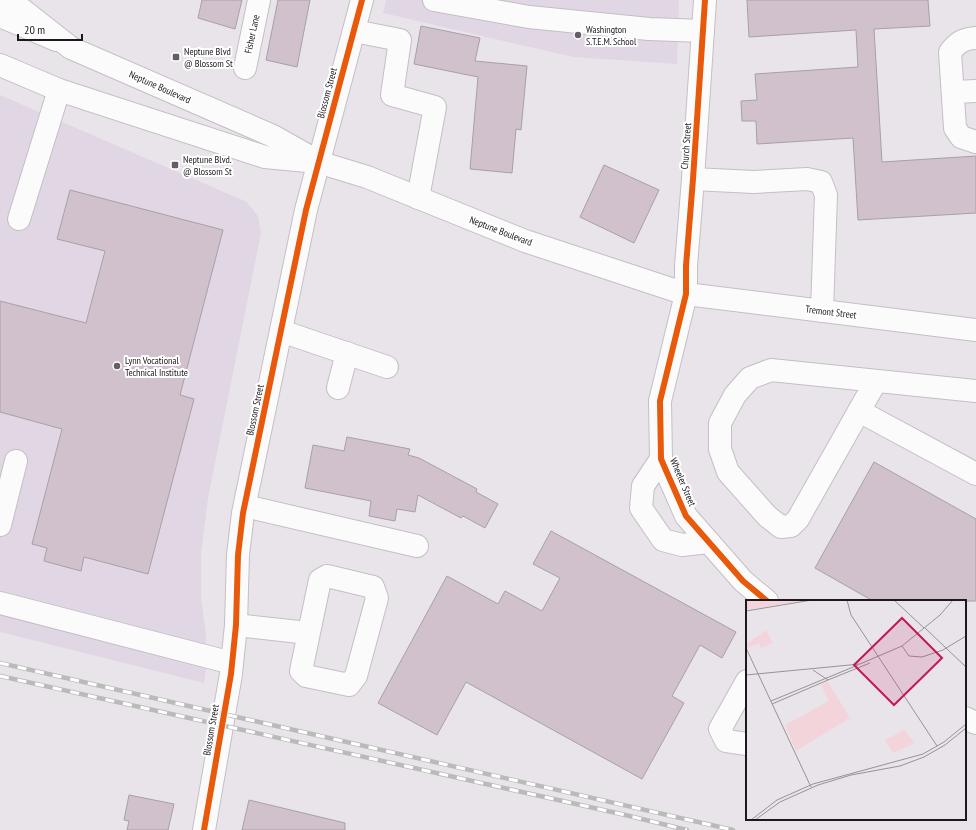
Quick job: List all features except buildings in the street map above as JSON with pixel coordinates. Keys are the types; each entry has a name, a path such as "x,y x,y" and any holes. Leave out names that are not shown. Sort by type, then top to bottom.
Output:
{"main road":[{"path":"10,0 71,48"},
{"name":"Fisher Lane","path":"245,68 259,0"},
{"name":"Blossom Street","path":"204,830 231,669 236,625 238,555 245,506 306,210 362,0"},
{"path":"434,0 529,17 650,29 703,31"},
{"name":"Church Street","path":"686,294 686,266 694,179 705,0"},
{"name":"Neptune Boulevard","path":"0,16 273,136 318,162"},
{"path":"354,31 400,40 392,95 435,106 418,198"},
{"path":"976,38 964,39 950,52 956,128 961,138 976,142"},
{"name":"Neptune Boulevard","path":"0,65 59,90 265,157 318,162 367,177 524,241 686,294"},
{"path":"19,219 59,90"},
{"path":"953,92 976,91"},
{"path":"694,179 754,182 807,179 821,182 826,195 822,312"},
{"name":"Tremont Street","path":"686,294 976,330"},
{"name":"Wheeler Street","path":"686,294 660,401 661,459 686,516 743,581 766,600"},
{"path":"281,331 387,367"},
{"path":"338,388 347,354"},
{"path":"876,381 798,519 791,526 781,527 767,516 728,472 720,449 720,423 735,395 750,378 771,370 976,391"},
{"path":"859,411 976,474"},
{"path":"661,459 643,486 641,508 663,540 682,545 709,542"},
{"path":"0,525 16,462"},
{"path":"245,506 417,546"},
{"path":"327,576 374,587 377,598 356,676 348,685 306,676 301,671 308,634 320,580 327,576"},
{"path":"0,602 231,669"},
{"path":"0,615 206,669 231,669"},
{"path":"236,625 308,634"},
{"path":"746,683 720,729 726,741 746,744"},
{"path":"966,718 976,723"}],"shaded area":[{"name":"Washington S.T.E.M. School","path":"386,0 679,0 677,64 573,57 383,13"},
{"name":"Lynn Vocational Technical Institute","path":"0,95 247,202 258,216 261,233 208,498 201,553 201,597 206,635 206,669 204,683 0,632"}],"railway":[{"path":"0,663 733,830"},
{"path":"0,676 687,830"}],"cycle path":[{"path":"204,830 231,674 236,625 238,555 243,513 306,210 362,0"},
{"path":"705,0 686,266 686,294 660,401 661,459 686,516 743,581 766,600"}],"place":[{"name":"Washington S.T.E.M. School","path":"578,35"},
{"name":"Neptune Blvd @ Blossom St","path":"176,57"},
{"name":"Neptune Blvd. @ Blossom St","path":"175,165"},
{"name":"Lynn Vocational Technical Institute","path":"117,366"}]}
